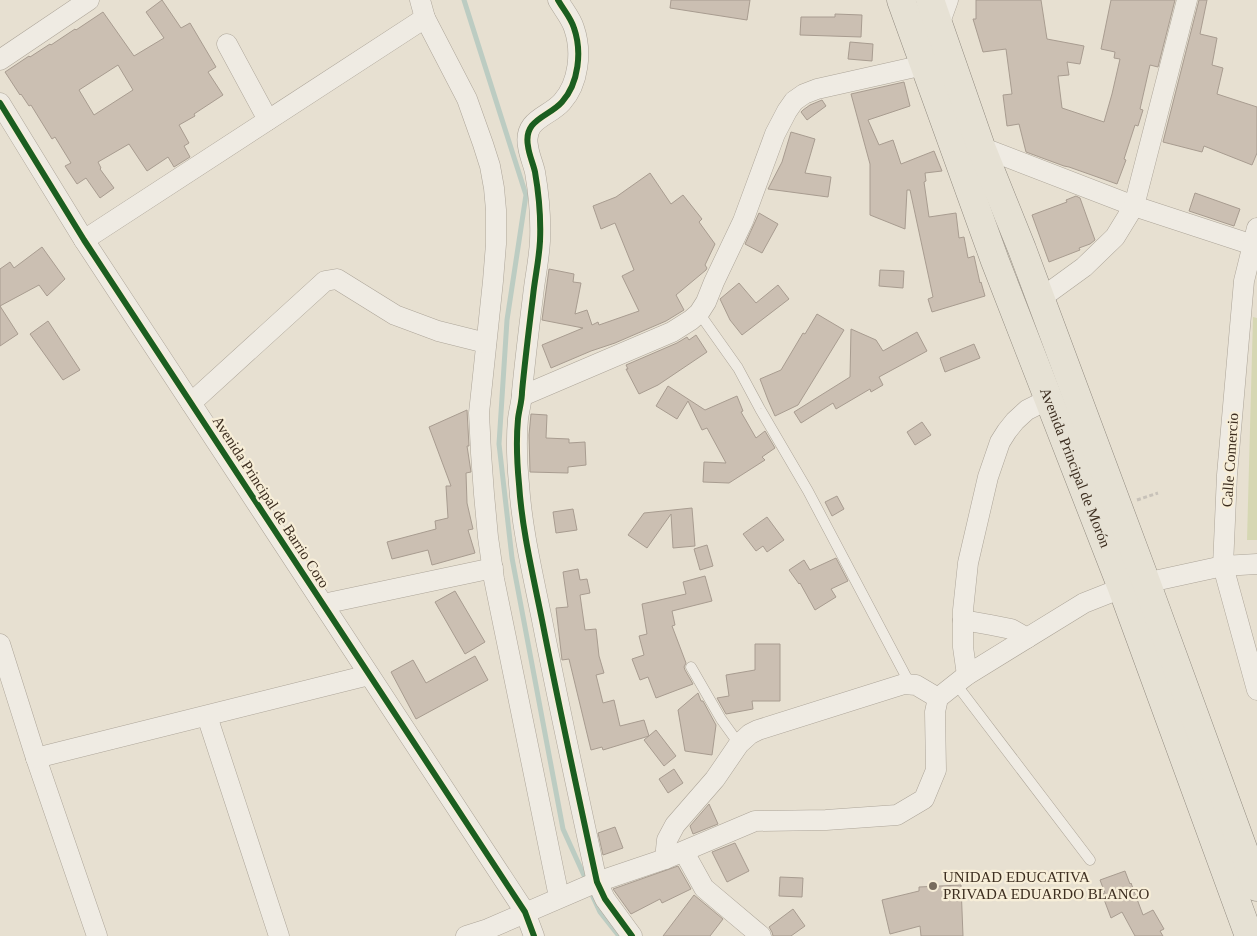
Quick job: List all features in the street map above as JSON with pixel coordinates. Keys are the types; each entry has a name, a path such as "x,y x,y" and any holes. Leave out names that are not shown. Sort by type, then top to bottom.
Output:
{"main road":[{"name":"Avenida Principal de Morón","path":"901,0 995,261 1049,399 1134,585 1257,887"},
{"name":"Avenida Principal de Morón","path":"939,8 981,147 1040,299 1249,936"}],"street":[{"path":"0,60 89,0"},
{"path":"558,0 574,26 579,45 579,60 573,82 562,102 532,125 527,138 538,194 540,240 518,418 519,484 522,518 591,884 605,899 632,936"},
{"path":"1040,299 1084,268 1115,237 1134,206 1187,0"},
{"path":"84,240 268,120 423,9 467,99 484,144 494,188 496,236 479,413 480,453 486,520 493,568 559,898"},
{"path":"227,44 268,120"},
{"path":"522,396 672,332 699,313 744,221 775,134 794,101 804,94 817,89 924,65"},
{"name":"Avenida Principal de Barrio Coro","path":"0,103 84,240 525,912 534,936"},
{"path":"981,147 1134,206 1255,237"},
{"name":"Calle Comercio","path":"1255,237 1244,281 1227,475 1223,566 1257,690"},
{"path":"191,403 325,281 337,279 395,315 438,331 486,343"},
{"path":"962,679 963,620 968,562 988,477 1000,442 1007,431 1027,410 1049,399"},
{"path":"466,936 488,929 591,884 674,856 755,820 826,820 897,815 924,799 936,770 935,712 938,698 962,679 1084,603 1134,585 1223,566 1257,564"},
{"path":"323,604 493,568"},
{"path":"963,620 1011,629 1027,638"},
{"path":"0,644 36,758 97,936"},
{"path":"36,758 369,675"},
{"path":"762,936 704,888 674,856 667,840 675,825 715,779 739,744 750,734 758,730 904,684 922,688 938,698"},
{"path":"207,716 280,936"}],"lane":[{"path":"699,313 738,368 808,491 910,684"},
{"path":"691,667 721,719 739,744"},
{"path":"962,679 1090,860"}],"green space":[{"path":"1253,317 1257,318 1257,540 1247,540"}],"building":[{"path":"162,0 181,28 190,23 216,67 208,72 223,95 194,114 195,116 179,125 189,143 184,146 190,157 174,167 168,157 147,171 129,144 98,162 100,169 114,188 100,198 86,178 77,184 65,166 71,163 55,137 52,139 31,105 29,106 20,95 5,72 103,12 134,56 164,38 146,12","holes":["118,65 133,90 94,115 79,90"]},
{"path":"671,0 750,0 747,20 670,8"},
{"path":"976,0 1041,0 1047,39 1084,46 1080,64 1067,62 1069,75 1058,76 1062,108 1104,122 1120,59 1114,58 1115,52 1101,49 1111,0 1175,0 1158,67 1150,65 1140,109 1143,110 1138,126 1135,125 1124,159 1126,160 1117,184 1026,152 1019,124 1007,126 1003,95 1012,94 1006,49 983,52 973,19 976,19"},
{"path":"1199,0 1207,0 1200,34 1217,38 1212,65 1223,68 1217,94 1257,107 1257,153 1252,165 1204,146 1202,152 1163,142"},
{"path":"835,14 862,15 861,37 800,35 801,17 835,17"},
{"path":"850,42 873,44 872,61 848,59"},
{"path":"904,82 910,106 868,120 879,145 893,140 901,164 934,151 942,171 925,173 926,181 924,182 929,217 956,213 959,238 964,237 968,258 974,256 985,296 932,312 928,299 933,297 910,190 907,190 905,229 870,215 870,164 851,94"},
{"path":"822,100 826,106 807,120 801,112 810,105"},
{"path":"791,132 815,139 805,173 831,177 828,197 768,189 782,162"},
{"path":"650,173 671,204 683,195 702,219 699,222 715,244 705,265 706,270 676,295 684,310 666,321 551,368 542,345 583,328 542,320 549,269 574,274 573,282 581,283 575,314 587,310 592,325 598,322 599,325 639,311 622,276 634,270 615,223 601,229 593,206 616,197"},
{"path":"1195,193 1240,209 1234,226 1189,211"},
{"path":"1076,196 1080,198 1095,240 1079,248 1080,250 1049,262 1032,215 1067,202 1066,200"},
{"path":"759,213 778,224 762,253 745,244"},
{"path":"42,247 65,279 47,296 39,285 0,306 0,269 10,262 14,268"},
{"path":"880,270 904,271 903,288 879,286"},
{"path":"739,283 756,303 778,285 789,299 742,335 730,320 720,299"},
{"path":"0,306 18,334 0,346"},
{"path":"817,314 844,330 798,405 775,416 760,379 781,370 803,333 805,334"},
{"path":"48,321 80,370 63,380 30,334"},
{"path":"851,329 876,340 883,351 917,332 927,351 879,377 883,385 871,392 870,389 836,409 833,403 801,423 794,412 850,377"},
{"path":"696,335 707,352 658,385 639,394 626,369 628,369 626,365 687,337 689,340"},
{"path":"974,344 980,358 945,372 940,358"},
{"path":"668,386 705,410 737,396 743,411 741,412 756,438 765,431 775,448 762,457 765,460 729,483 703,482 704,462 726,463 707,428 702,430 688,401 677,419 656,406"},
{"path":"467,410 469,446 467,446 471,472 466,473 467,503 473,529 468,530 475,553 432,565 428,550 392,559 387,542 436,529 435,521 448,518 446,486 451,486 429,427"},
{"path":"531,414 547,415 546,438 569,439 569,443 585,442 586,465 568,467 568,473 530,472 529,435"},
{"path":"922,422 931,435 915,445 907,432"},
{"path":"837,496 844,509 832,516 825,502"},
{"path":"692,508 695,546 673,548 671,514 647,548 628,535 644,513"},
{"path":"573,509 577,530 556,533 553,512"},
{"path":"767,517 784,540 767,552 763,546 756,551 743,534"},
{"path":"707,545 713,566 700,570 694,549"},
{"path":"836,558 848,581 831,589 836,597 815,610 800,583 789,570 804,560 810,570"},
{"path":"578,569 580,580 587,579 590,593 580,595 585,630 596,629 599,656 604,673 596,675 603,703 614,700 620,726 644,720 649,736 603,750 602,747 591,750 569,659 562,660 556,608 568,607 563,572"},
{"path":"705,576 712,601 672,611 675,625 672,626 686,663 685,670 693,684 656,698 648,677 640,680 632,659 644,655 639,636 647,634 642,604 686,594 683,582"},
{"path":"455,591 485,642 465,654 435,602"},
{"path":"755,644 780,644 780,701 752,701 753,709 726,714 717,698 729,696 726,675 755,670"},
{"path":"475,656 488,680 416,719 391,672 413,660 426,683"},
{"path":"698,693 716,725 712,755 685,751 678,710"},
{"path":"656,730 676,756 664,766 644,740"},
{"path":"674,769 683,783 668,793 659,779"},
{"path":"709,804 718,824 693,834 690,826"},
{"path":"615,827 623,848 603,855 598,833"},
{"path":"735,843 749,871 727,882 712,852"},
{"path":"678,866 691,889 662,903 660,899 631,914 613,889"},
{"path":"1125,871 1143,915 1153,910 1164,929 1160,931 1163,936 1135,936 1122,912 1111,918 1102,894 1105,893 1100,880"},
{"path":"780,877 803,878 802,897 779,896"},
{"path":"961,885 963,936 921,936 920,926 890,934 882,900 919,891 919,887"},
{"path":"694,895 723,919 710,936 663,936"},
{"path":"793,909 805,926 791,936 773,936 769,927"}],"waterway":[{"path":"464,0 526,195 507,320 499,444 512,558 563,829 587,882"},
{"path":"593,897 600,912 619,936"}],"cycle path":[{"path":"558,0 574,28 578,57 575,76 568,94 557,107 533,124 527,137 538,189 540,232 539,255 518,419 518,476 528,552 597,882 605,899 632,936"},
{"path":"0,103 84,240 525,912 534,936"}],"place":[{"name":"UNIDAD EDUCATIVA PRIVADA EDUARDO BLANCO","path":"933,886"}]}
